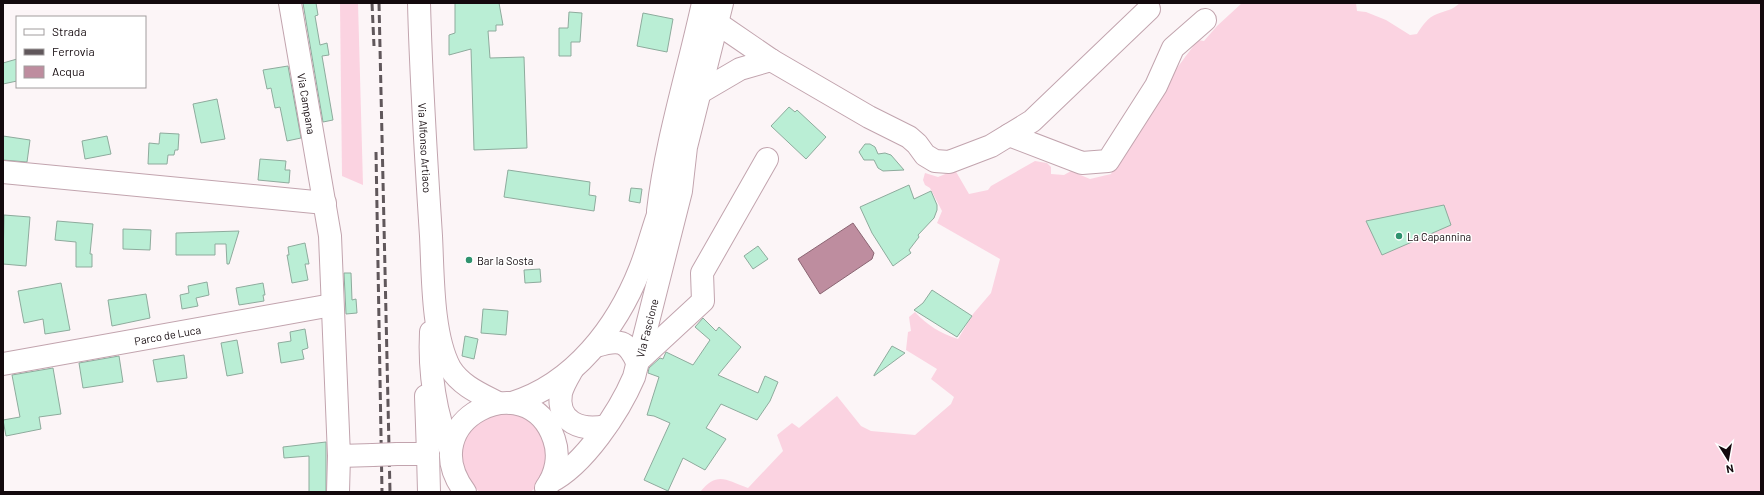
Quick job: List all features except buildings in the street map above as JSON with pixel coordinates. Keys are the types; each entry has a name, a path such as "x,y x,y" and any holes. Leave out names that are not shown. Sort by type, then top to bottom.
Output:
{"main road":[{"name":"Via Campana","path":"290,3 330,236 339,456 338,492"},
{"name":"Via Alfonso Artiaco","path":"419,3 435,293"},
{"path":"658,211 671,139 703,3"},
{"path":"719,13 771,60 869,117 909,136 918,144 925,155 935,161 949,162 991,146 1032,121 1149,9"},
{"name":"Via Fascione","path":"546,489 570,469 606,426 625,398 634,377 681,191 686,147 719,13"},
{"path":"1009,135 1082,163 1108,161 1156,86 1173,48 1205,20"},
{"path":"699,93 740,69 771,60"},
{"name":"Via Fascione","path":"437,492 451,454 456,434 466,419 476,411 528,398 539,392 572,370 596,346 633,285 641,267 658,211 686,147"},
{"path":"596,346 611,341 624,344 629,348 637,362 703,301 702,273 767,159"},
{"path":"3,172 325,203"},
{"path":"435,293 430,348 435,393 446,441 451,454 453,470 458,482 465,492"},
{"path":"435,293 444,353 451,368 471,389 505,403 524,407 535,413 545,422 552,432 556,444 557,457 555,470 546,489"},
{"name":"Parco de Luca","path":"3,364 332,305"},
{"path":"429,492 426,378 427,357 430,348"},
{"path":"572,370 562,391 562,410 568,419 576,425 591,428 606,426"},
{"path":"339,456 428,454"}],"shaded area":[{"path":"340,3 358,3 363,185 342,176"},
{"path":"1242,3 1356,3 1357,11 1366,12 1386,20 1410,35 1417,34 1431,17 1451,9 1460,3 1761,3 1761,492 700,492 706,485 717,479 727,480 748,488 783,451 777,435 792,423 799,428 837,396 861,426 871,431 915,435 951,404 954,397 931,379 937,369 906,350 908,332 911,331 909,317 915,312 935,328 958,339 973,314 991,293 1000,259 937,223 942,211 930,188 925,185 923,180 925,173 938,177 955,170 969,194 988,190 991,186 1035,161 1047,163 1051,167 1051,174 1064,175 1071,171 1090,179 1111,174 1120,156 1151,105 1198,40 1204,41 1217,26"},
{"path":"492,413 521,414 543,432 549,461 537,487 530,492 480,492 468,480 462,462 461,444 464,436 471,427"}],"water":[{"path":"853,223 874,253 872,259 820,294 798,259"}],"railway":[{"path":"372,3 374,46"},
{"path":"379,3 390,492"},
{"path":"376,152 382,492"}],"place":[{"name":"La Capannina","path":"1399,236"},
{"name":"Bar la Sosta","path":"469,260"}]}
